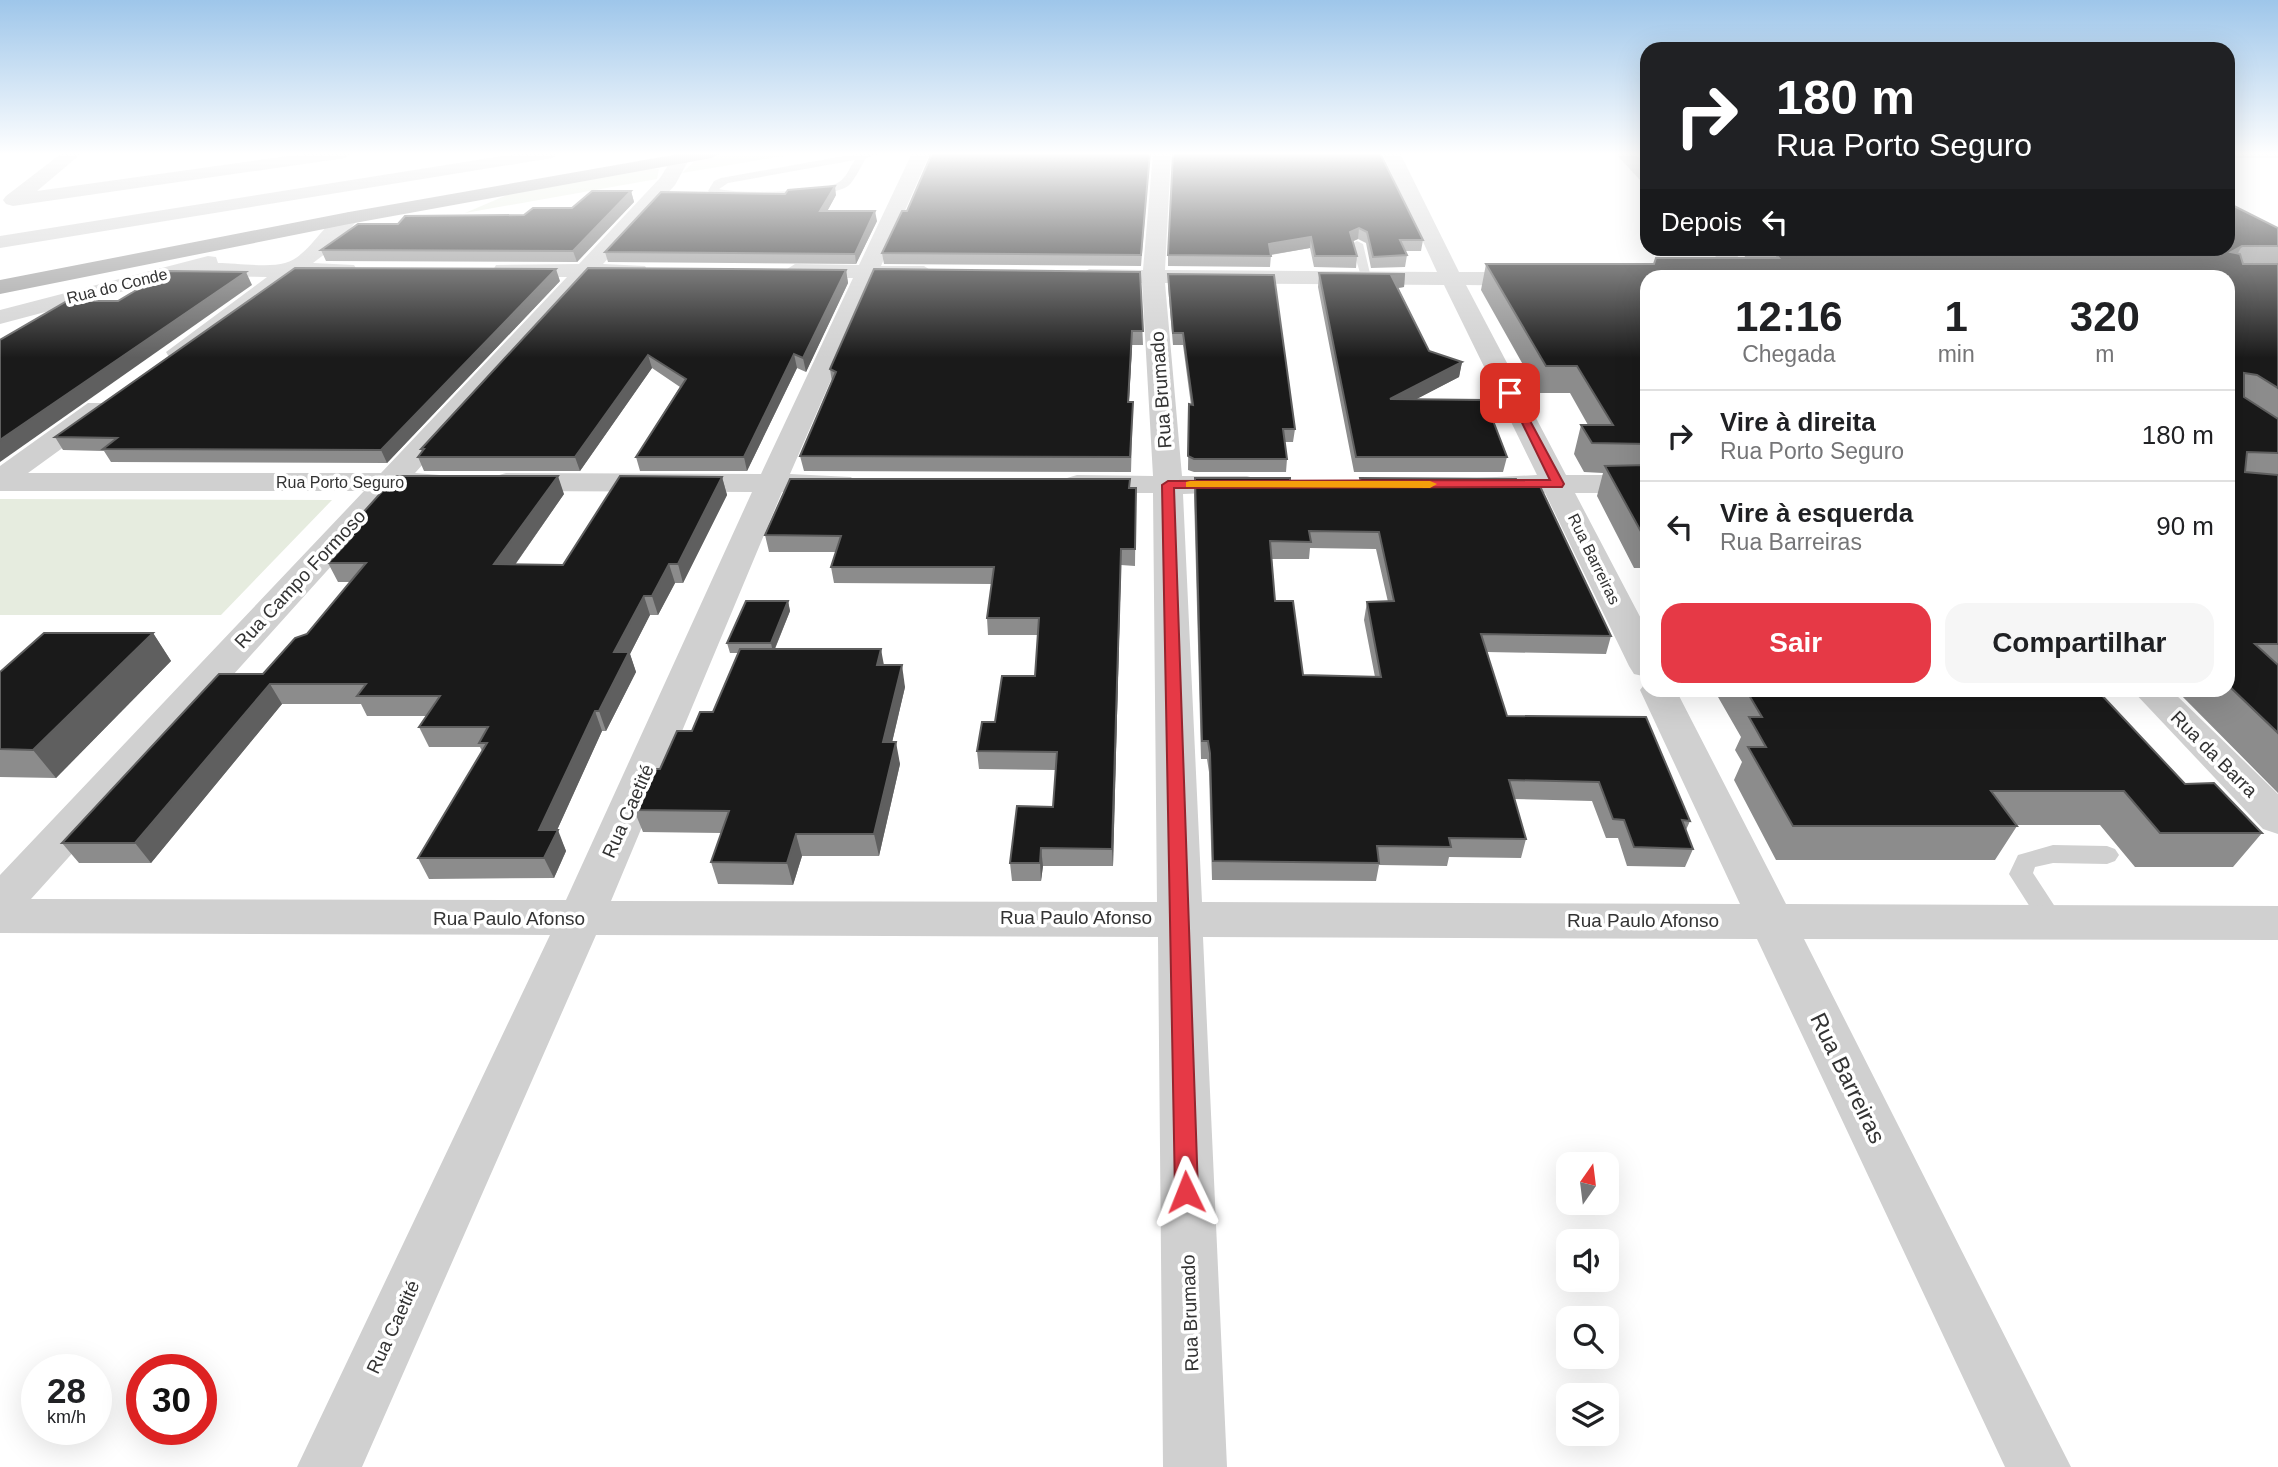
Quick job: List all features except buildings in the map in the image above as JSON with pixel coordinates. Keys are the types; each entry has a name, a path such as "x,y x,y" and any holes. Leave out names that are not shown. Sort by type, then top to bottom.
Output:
{"highway":[{"path":"0,276 302,221"},
{"path":"0,286 331,221"}],"street":[{"path":"0,242 116,221"},
{"path":"157,367 291,270 340,231 347,221"},
{"name":"Rua Campo Formoso","path":"0,904 630,221"},
{"name":"Rua Caetité","path":"330,1467 581,918 771,482 890,221"},
{"name":"Rua Brumado","path":"1157,221 1153,278 1168,485 1195,1467"},
{"name":"Rua Barreiras","path":"1423,221 1449,278 1558,484 1640,652"},
{"name":"Rua do Conde","path":"0,317 184,270 216,258 221,253 217,243"},
{"path":"1726,256 1739,270"},
{"path":"184,270 374,270"},
{"path":"485,270 664,271"},
{"path":"772,271 948,273"},
{"path":"1071,276 1555,279"},
{"path":"0,481 123,391"},
{"name":"Rua Porto Seguro","path":"0,481 867,483"},
{"path":"1045,484 1279,485"},
{"path":"1460,484 1640,484"},
{"name":"Rua Barreiras","path":"1661,697 2039,1467"},
{"name":"Rua da Barra","path":"2156,697 2260,810"},
{"name":"Rua Paulo Afonso","path":"0,915 1178,917 2278,923"}],"lane":[{"path":"1357,244 1368,279"},
{"path":"2053,922 2021,874 2026,862 2053,854 2107,855"}],"shaded area":[{"path":"0,499 332,500 221,615 0,615"}],"slow traffic":[{"path":"1190,485 1430,484"}],"route":[{"path":"1186,1192 1168,485 1558,484 1510,393"}]}
